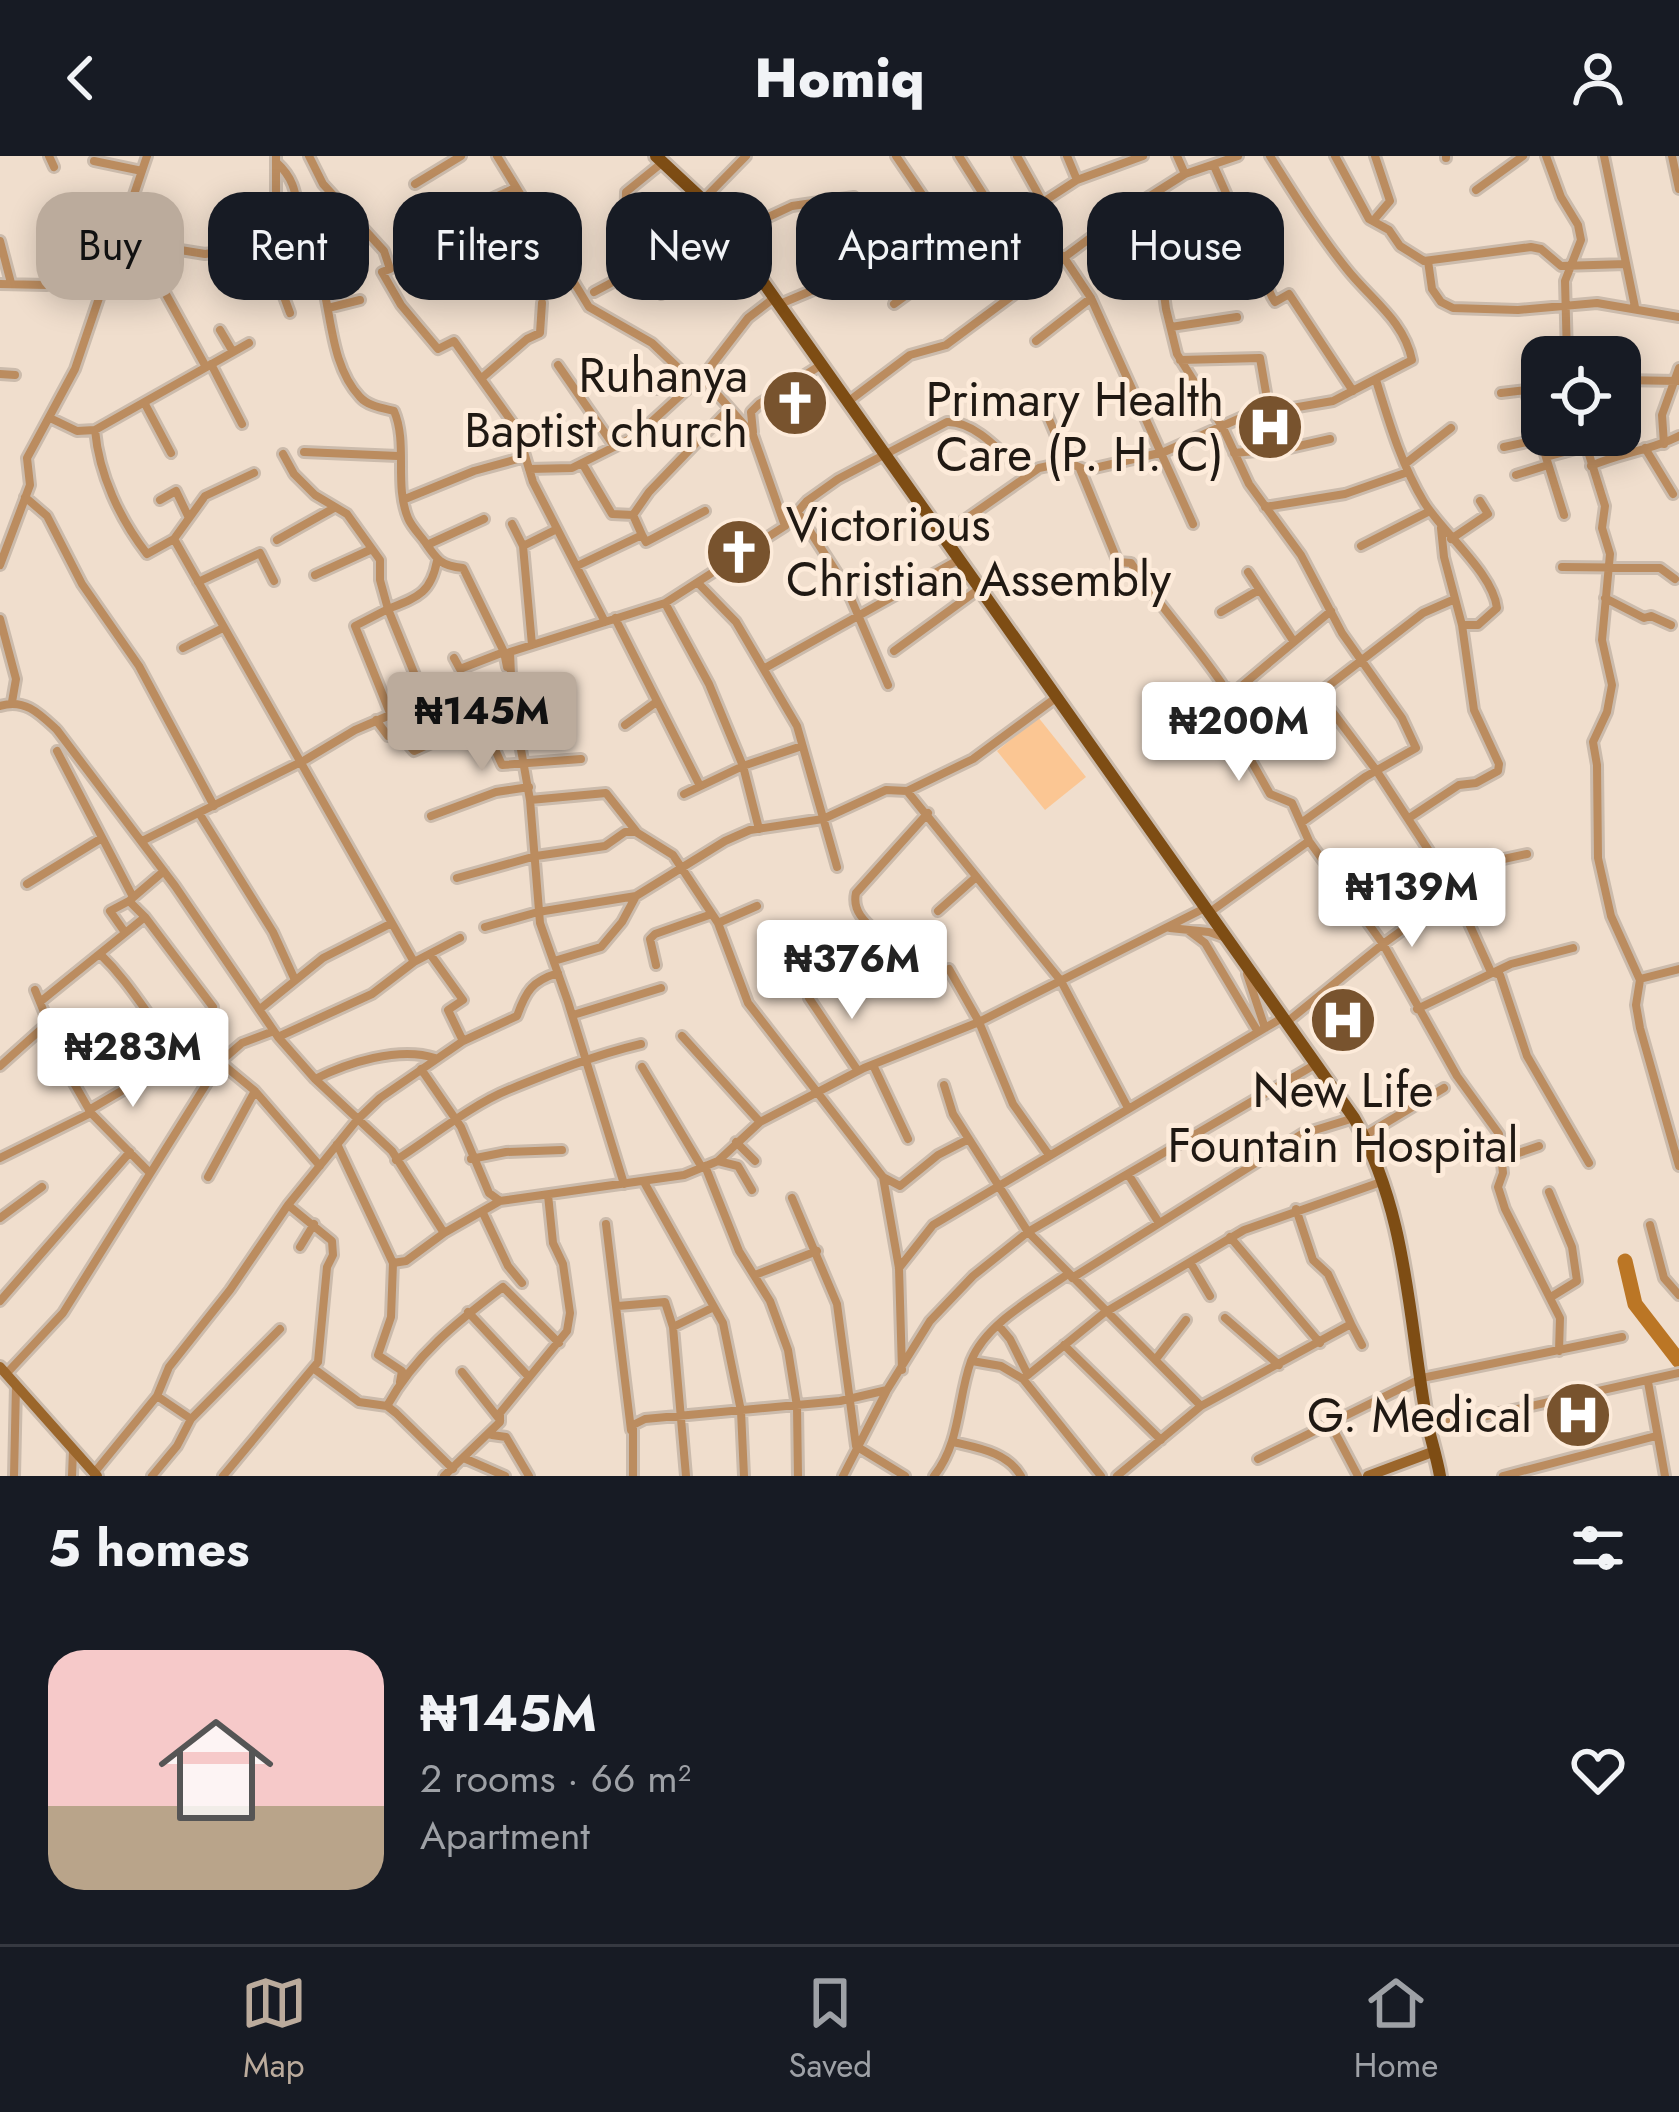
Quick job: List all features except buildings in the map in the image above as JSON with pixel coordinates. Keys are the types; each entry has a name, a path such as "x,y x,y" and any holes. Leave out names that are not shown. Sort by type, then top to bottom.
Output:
{"main road":[{"path":"660,159 695,192"},
{"path":"772,294 1354,1118 1383,1182 1403,1253 1427,1422 1440,1476"}],"street":[{"path":"50,156 54,167"},
{"path":"135,192 147,156"},
{"path":"308,156 323,184 384,250 390,268 382,272 401,305 438,349 454,340 517,429 529,469 557,529 700,786"},
{"path":"415,184 461,156"},
{"path":"497,156 518,192"},
{"path":"712,192 746,156"},
{"path":"896,156 920,192"},
{"path":"959,156 982,192"},
{"path":"1017,156 1037,192"},
{"path":"1066,156 1077,180"},
{"path":"1057,192 1120,160 1143,156"},
{"path":"1177,156 1185,174"},
{"path":"1158,192 1185,174 1238,156"},
{"path":"1080,469 1163,452 1236,418 1334,400 1412,360 1405,336 1392,317 1343,266 1270,156"},
{"path":"1335,156 1373,221 1417,258 1428,261 1531,247 1541,249 1561,266 1626,264"},
{"path":"1373,221 1390,200 1375,156"},
{"path":"1477,190 1523,156"},
{"path":"1546,156 1581,240 1565,281 1567,336"},
{"path":"1604,156 1635,308"},
{"path":"1672,156 1679,188"},
{"path":"626,192 660,159"},
{"path":"276,192 277,160"},
{"path":"277,160 293,178 301,225 328,308 337,354 359,397 394,412 400,424 398,456 408,519 437,561 463,568 504,652 529,787 538,913 624,1184"},
{"path":"94,161 142,171"},
{"path":"1214,166 1272,297 1276,302 1289,294 1353,391"},
{"path":"506,192 515,188"},
{"path":"1087,240 1063,256 1087,292"},
{"path":"0,241 6,283 36,284"},
{"path":"1428,261 1432,289 1441,302 1453,308 1518,310 1567,304 1635,308 1679,317"},
{"path":"594,292 606,286"},
{"path":"582,295 589,307 652,343 679,370 697,379 754,435"},
{"path":"529,469 559,471 636,436 697,379 748,319 796,295"},
{"path":"0,565 30,485 27,458 74,369 100,300"},
{"path":"170,300 242,424"},
{"path":"285,300 290,314"},
{"path":"328,308 359,300"},
{"path":"894,304 900,300"},
{"path":"849,400 910,356 946,345 1005,300"},
{"path":"1036,341 1088,300"},
{"path":"1092,300 1193,524"},
{"path":"1167,300 1180,360 1264,507 1301,555 1416,748 1300,823"},
{"path":"483,377 540,333 542,303"},
{"path":"1171,327 1238,317"},
{"path":"220,329 232,352"},
{"path":"50,418 77,430 95,430 249,343"},
{"path":"1180,360 1260,358 1269,410"},
{"path":"785,526 754,435 751,412 823,364"},
{"path":"558,365 614,446"},
{"path":"1664,444 1662,415 1679,368"},
{"path":"656,388 679,370"},
{"path":"0,374 15,375"},
{"path":"1376,380 1407,468 1430,511 1483,575 1496,599 1496,608 1478,625 1462,625"},
{"path":"1641,380 1677,381"},
{"path":"1501,393 1521,390"},
{"path":"145,404 171,453"},
{"path":"1043,405 1067,462 1080,469 1118,562 1131,563 1229,691 1253,744"},
{"path":"633,515 728,410"},
{"path":"510,683 510,652 665,603 785,526 838,479 947,422 961,422 1027,476"},
{"path":"1264,507 1345,494 1407,468 1451,428"},
{"path":"95,430 97,451 129,530 147,554 174,539 205,496 254,472"},
{"path":"1592,466 1679,436"},
{"path":"1234,453 1330,439"},
{"path":"1504,447 1521,443"},
{"path":"1646,448 1672,494"},
{"path":"304,452 398,456"},
{"path":"283,454 294,474 347,514 380,560 388,609 440,740"},
{"path":"1546,456 1564,515"},
{"path":"1516,476 1556,456"},
{"path":"1589,456 1605,506 1602,528 1610,566 1602,640 1612,685 1607,712 1593,742 1598,858 1611,916 1640,980 1636,1005 1640,1028 1679,1166"},
{"path":"405,500 474,471 526,457"},
{"path":"944,535 1039,468 1067,462"},
{"path":"582,463 612,514 633,515"},
{"path":"160,500 176,491 189,518"},
{"path":"25,497 47,516 82,584 139,665 214,806"},
{"path":"1451,539 1488,514 1480,501"},
{"path":"277,540 334,508"},
{"path":"797,511 846,587 888,685"},
{"path":"1360,546 1430,511"},
{"path":"633,515 646,542 705,512"},
{"path":"427,545 484,519"},
{"path":"512,524 523,546 532,645"},
{"path":"523,546 557,529"},
{"path":"1409,818 1459,785 1476,783 1498,771 1499,764 1474,710 1442,529"},
{"path":"577,566 642,535"},
{"path":"174,539 414,962"},
{"path":"316,575 372,549"},
{"path":"198,582 260,554 274,581"},
{"path":"765,668 962,558"},
{"path":"390,713 355,626 414,598 433,582 437,561"},
{"path":"1562,567 1660,568 1675,579"},
{"path":"1248,572 1294,642"},
{"path":"698,583 736,622 797,726 838,867"},
{"path":"895,651 981,588"},
{"path":"1221,612 1259,590"},
{"path":"1605,598 1644,618 1651,616 1671,625"},
{"path":"1455,599 1423,613 1244,748 1270,794 1292,803 1309,841 1383,944 1418,1009 1499,1134 1503,1173 1498,1187 1560,1318 1558,1351"},
{"path":"665,603 709,684 743,766 759,829"},
{"path":"1159,722 1229,691 1331,611"},
{"path":"0,620 16,679 12,702"},
{"path":"183,648 223,628"},
{"path":"454,658 460,670 504,652"},
{"path":"1319,694 1452,886 1491,972 1500,975 1527,1056 1589,1163"},
{"path":"485,927 636,896 725,841 759,829 823,819 866,796 907,790 974,759 1058,697"},
{"path":"376,720 390,737 404,738 413,751 482,720 512,699"},
{"path":"142,842 376,720 424,700"},
{"path":"0,706 12,702 35,709 57,730 164,872 276,1034 315,1079 357,1120 371,1127 444,1233"},
{"path":"625,725 655,703"},
{"path":"482,720 502,765 581,759"},
{"path":"684,794 743,766 802,746"},
{"path":"57,751 131,899 213,1007"},
{"path":"431,816 496,792 529,787"},
{"path":"907,790 1061,981 1128,1108"},
{"path":"530,800 606,793 636,832 673,855 715,918 748,1003 883,1177 900,1186 938,1155 969,1139"},
{"path":"199,813 274,932 295,980"},
{"path":"887,942 858,915 853,904 856,892 928,813"},
{"path":"457,878 536,856 605,846 625,832 636,832"},
{"path":"27,884 102,838"},
{"path":"393,1263 406,1261 500,1201 684,1175 718,1161 760,1122 858,1071 979,1022 1207,911 1309,841"},
{"path":"899,1268 933,1225 1285,1020 1499,860 1527,854"},
{"path":"124,932 110,911 164,872"},
{"path":"938,910 975,878"},
{"path":"554,961 601,947 636,896"},
{"path":"656,965 650,939 655,934 757,906"},
{"path":"40,1003 145,917"},
{"path":"260,1009 323,958 390,924"},
{"path":"1166,928 1209,932 1227,939"},
{"path":"1189,931 1205,943 1261,1030"},
{"path":"14,1476 8,1375 63,1313 220,1062 242,1043 372,994 414,962 460,938"},
{"path":"1418,1009 1491,972 1574,948"},
{"path":"100,954 133,987 136,1001 161,1033 208,1081"},
{"path":"430,954 463,1000 448,1010 464,1041"},
{"path":"1243,961 1261,1030"},
{"path":"1640,980 1679,969"},
{"path":"949,970 979,1022 1013,1104 1049,1155"},
{"path":"8,1375 96,1475 157,1396 170,1367 288,1205 357,1120 436,1059 517,1016 526,990 538,979 558,973"},
{"path":"573,1015 662,988"},
{"path":"35,990 90,1112 150,1172"},
{"path":"809,998 858,1071"},
{"path":"0,1066 48,1023"},
{"path":"682,1036 760,1122"},
{"path":"396,1160 505,1091 585,1058 641,1044"},
{"path":"315,1079 341,1066 394,1057 421,1054 436,1059"},
{"path":"220,1062 255,1091 320,1166"},
{"path":"843,1476 886,1390 902,1372 930,1321 974,1276 1028,1232 1317,1064"},
{"path":"873,1065 908,1139"},
{"path":"642,1067 703,1166 740,1251 770,1301 788,1350 796,1406 797,1476"},
{"path":"422,1069 456,1123 488,1193 500,1201"},
{"path":"0,1158 90,1112 152,1073"},
{"path":"944,1085 953,1114 1028,1232 1201,1406"},
{"path":"1364,1136 1444,1088"},
{"path":"208,1177 255,1091"},
{"path":"934,1476 953,1442 972,1360 984,1339 999,1326 1070,1276 1303,1134 1354,1118"},
{"path":"736,1142 755,1161"},
{"path":"337,1144 393,1263 391,1317 378,1355 402,1371 400,1382"},
{"path":"1501,1160 1539,1146"},
{"path":"472,1159 562,1150"},
{"path":"0,1301 130,1152"},
{"path":"718,1161 738,1166 752,1190"},
{"path":"1128,1174 1159,1223"},
{"path":"883,1177 899,1268 902,1372"},
{"path":"643,1181 714,1307 730,1349 741,1411 744,1476"},
{"path":"1026,1377 1105,1312 1230,1238 1296,1209 1383,1182"},
{"path":"0,1218 42,1187"},
{"path":"1550,1192 1572,1247 1577,1281 1551,1297"},
{"path":"444,1476 490,1435 500,1422 500,1413 567,1331 570,1313 563,1264 553,1243 548,1194"},
{"path":"791,1198 837,1304 856,1446 905,1476"},
{"path":"223,1476 318,1362 332,1241 288,1205"},
{"path":"1296,1209 1313,1260 1328,1274 1362,1345"},
{"path":"483,1213 508,1265 522,1282"},
{"path":"300,1247 314,1223"},
{"path":"606,1224 633,1476"},
{"path":"1650,1226 1664,1278 1679,1294"},
{"path":"1230,1238 1319,1343"},
{"path":"755,1275 817,1251"},
{"path":"1190,1262 1210,1296"},
{"path":"387,1406 400,1382 468,1312 503,1287 559,1343"},
{"path":"618,1306 665,1302 673,1327 686,1476"},
{"path":"673,1327 714,1307"},
{"path":"468,1312 528,1376"},
{"path":"1226,1318 1280,1365"},
{"path":"1156,1359 1186,1320"},
{"path":"1117,1476 1201,1406 1351,1324"},
{"path":"999,1326 1010,1339 1026,1377 1101,1476"},
{"path":"152,1476 191,1419 280,1329"},
{"path":"1258,1459 1422,1378 1622,1337"},
{"path":"1064,1345 1160,1440"},
{"path":"972,1360 1026,1377"},
{"path":"313,1368 359,1402 387,1406 453,1468"},
{"path":"461,1372 500,1422"},
{"path":"1427,1422 1477,1418 1679,1373"},
{"path":"1648,1382 1665,1476"},
{"path":"631,1432 633,1424 645,1419 796,1406 886,1390"},
{"path":"157,1396 191,1419"},
{"path":"1330,1423 1358,1476"},
{"path":"466,1459 506,1476 527,1473 506,1436 490,1435"},
{"path":"1503,1476 1656,1436"},
{"path":"953,1442 993,1452 1021,1476"},
{"path":"72,1476 73,1449"},
{"path":"1368,1476 1435,1451"}],"shaded area":[{"path":"1038,717 1086,777 1045,810 997,751"}],"waterway":[{"path":"1625,1261 1635,1304 1679,1361"}],"place":[{"name":"Ruhanya Baptist church","path":"795,403"},
{"name":"Primary Health Care (P. H. C)","path":"1270,427"},
{"name":"Victorious Christian Assembly","path":"739,552"},
{"name":"New Life Fountain Hospital","path":"1343,1020"},
{"name":"G. Medical","path":"1578,1415"}]}
